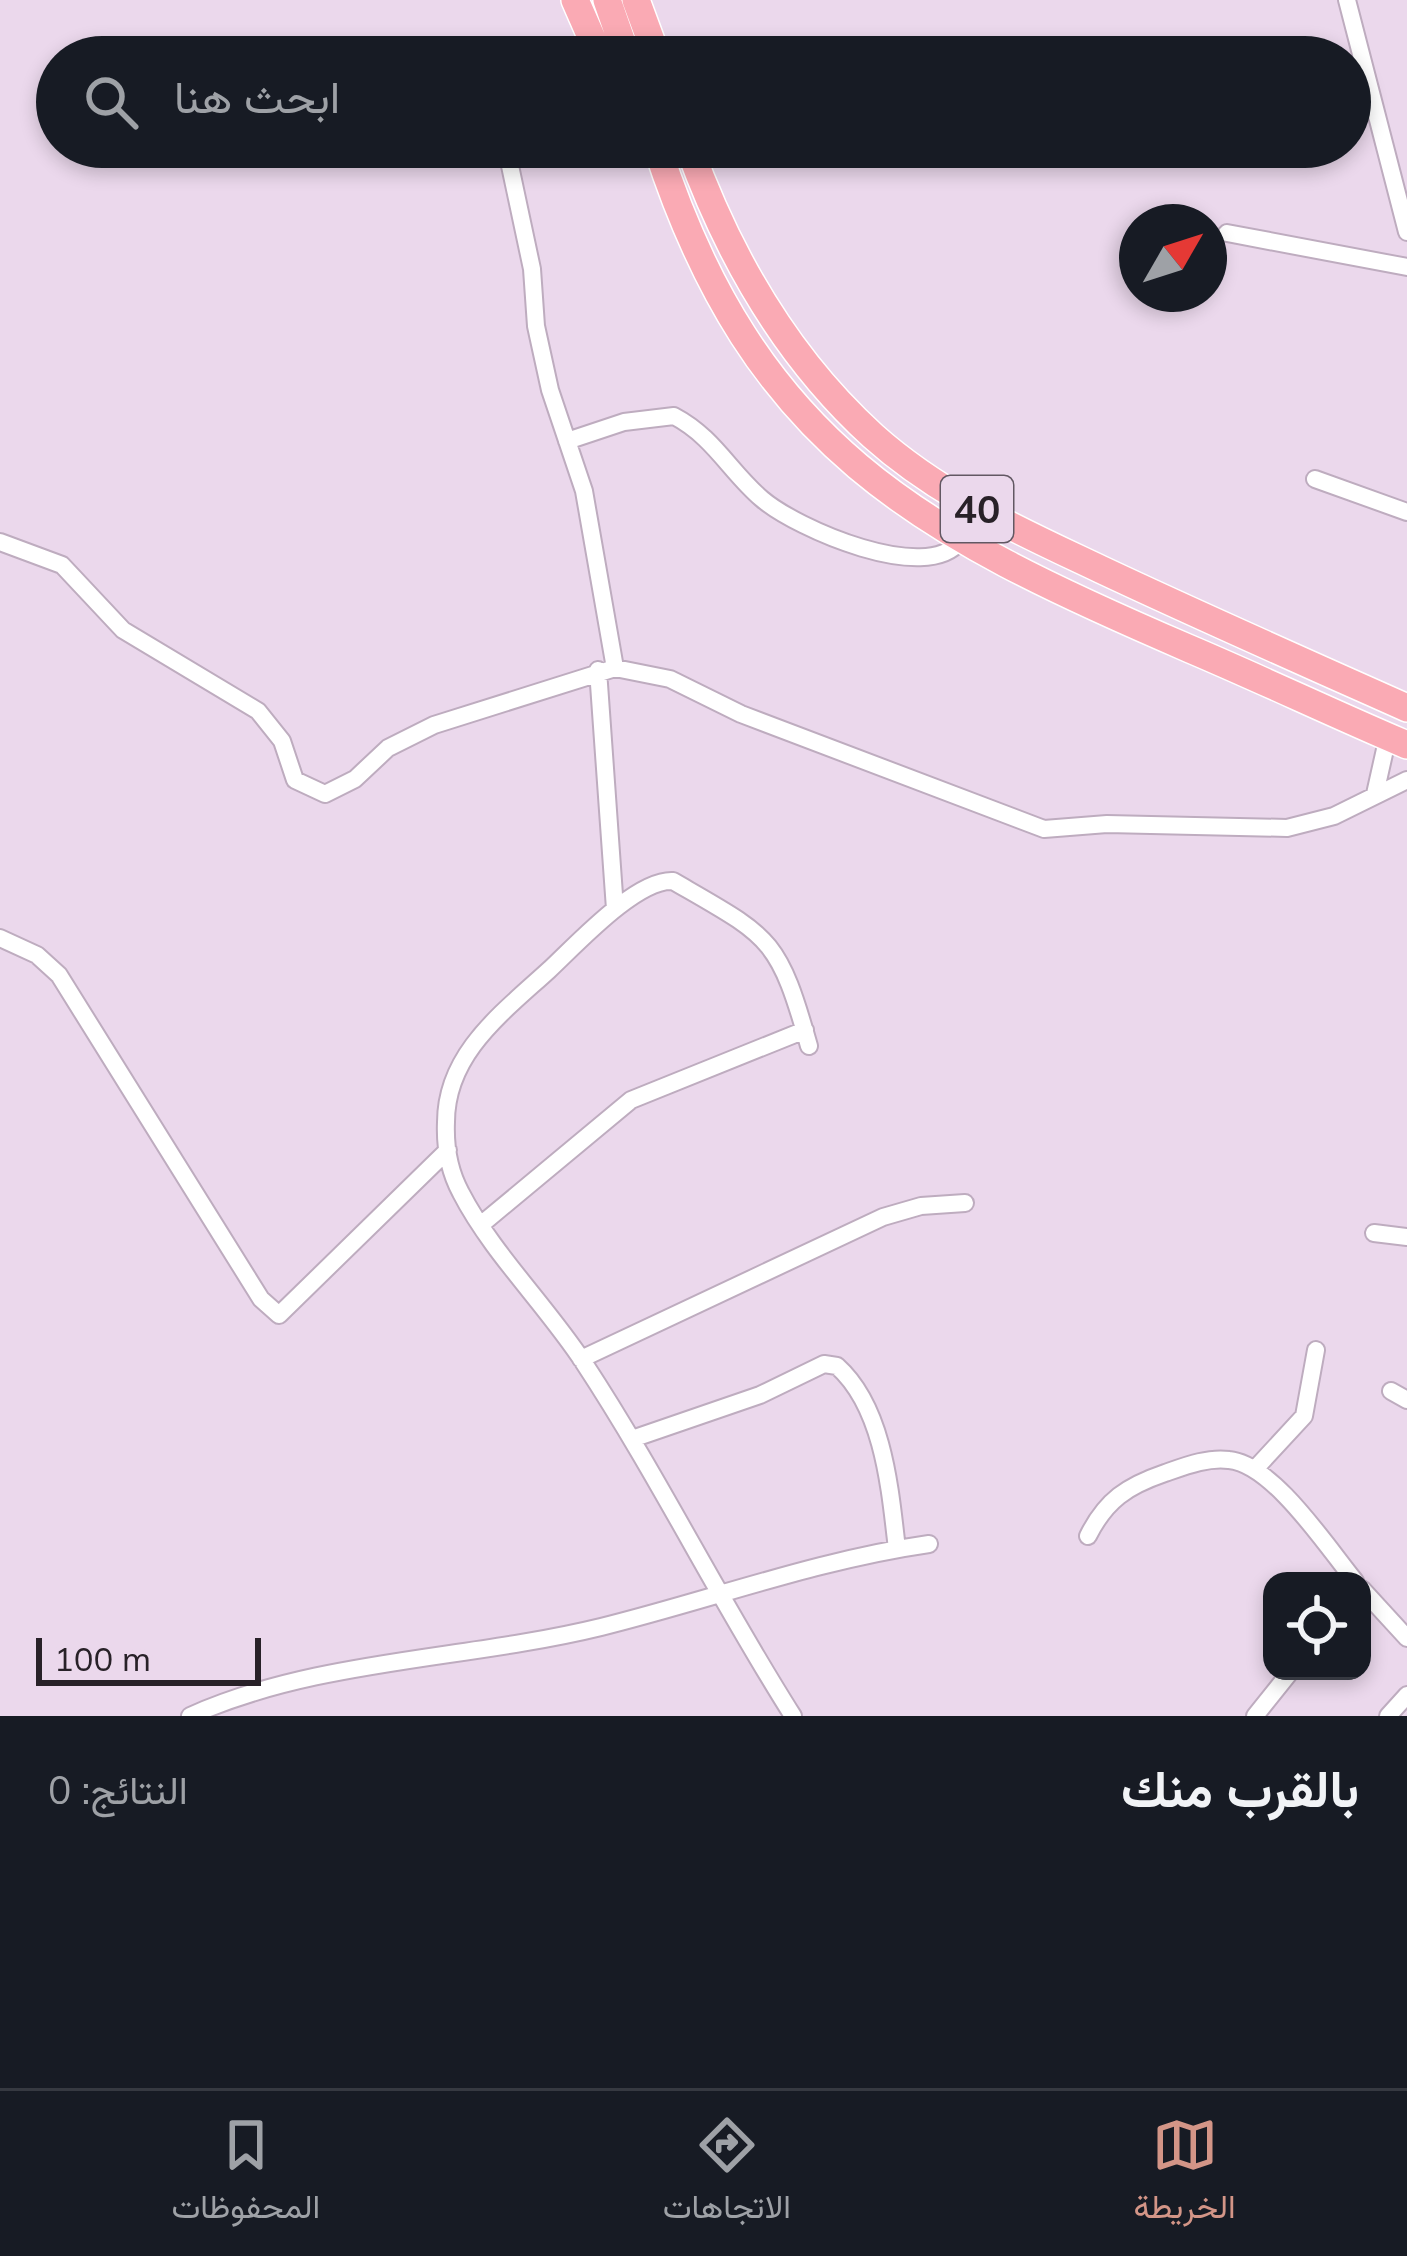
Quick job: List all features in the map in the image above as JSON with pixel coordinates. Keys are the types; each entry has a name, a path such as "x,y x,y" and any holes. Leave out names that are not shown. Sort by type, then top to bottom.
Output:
{"highway":[{"path":"575,0 590,36"},
{"path":"607,0 620,36"},
{"path":"636,0 649,36"},
{"path":"658,168 671,188"},
{"name":"40","path":"664,168 716,290 795,405 841,455 893,499 960,542 1134,626 1397,741"},
{"name":"40","path":"698,168 724,231 771,316 804,361 872,435 985,514 1407,708"},
{"path":"1134,626 1147,591"}],"street":[{"path":"1346,0 1356,36"},
{"path":"1371,93 1407,227"},
{"path":"510,168 532,269 536,326 597,551 615,910"},
{"path":"1227,233 1407,267"},
{"path":"567,441 624,422 674,416 724,452 758,496 802,524 916,560 938,559 960,542"},
{"path":"1315,479 1407,512"},
{"path":"0,542 62,565 123,630 243,699 282,741 295,780 315,793 339,790 388,748 434,725 606,669 670,679 741,714 1044,830 1107,824 1287,828 1334,816 1407,780"},
{"path":"1375,794 1397,741"},
{"path":"483,1223 631,1100 807,1038 796,994 771,942 673,880 662,880 615,910 464,1055 450,1082 448,1150 458,1188 483,1223 581,1359 632,1439 793,1716"},
{"path":"0,938 37,956 59,975 261,1299 279,1315 448,1150"},
{"path":"581,1359 883,1217 921,1206 965,1203"},
{"path":"1374,1233 1407,1237"},
{"path":"1256,1469 1304,1416 1316,1350"},
{"path":"632,1439 760,1395 824,1364 837,1366 862,1397 873,1430 896,1549"},
{"path":"1088,1536 1111,1499 1134,1485 1196,1463 1226,1459 1256,1469 1347,1572"},
{"path":"190,1716 293,1683 579,1632 720,1592 928,1544"},
{"path":"1371,1599 1407,1638"},
{"path":"1255,1716 1284,1680"},
{"path":"1388,1716 1407,1695"}]}
